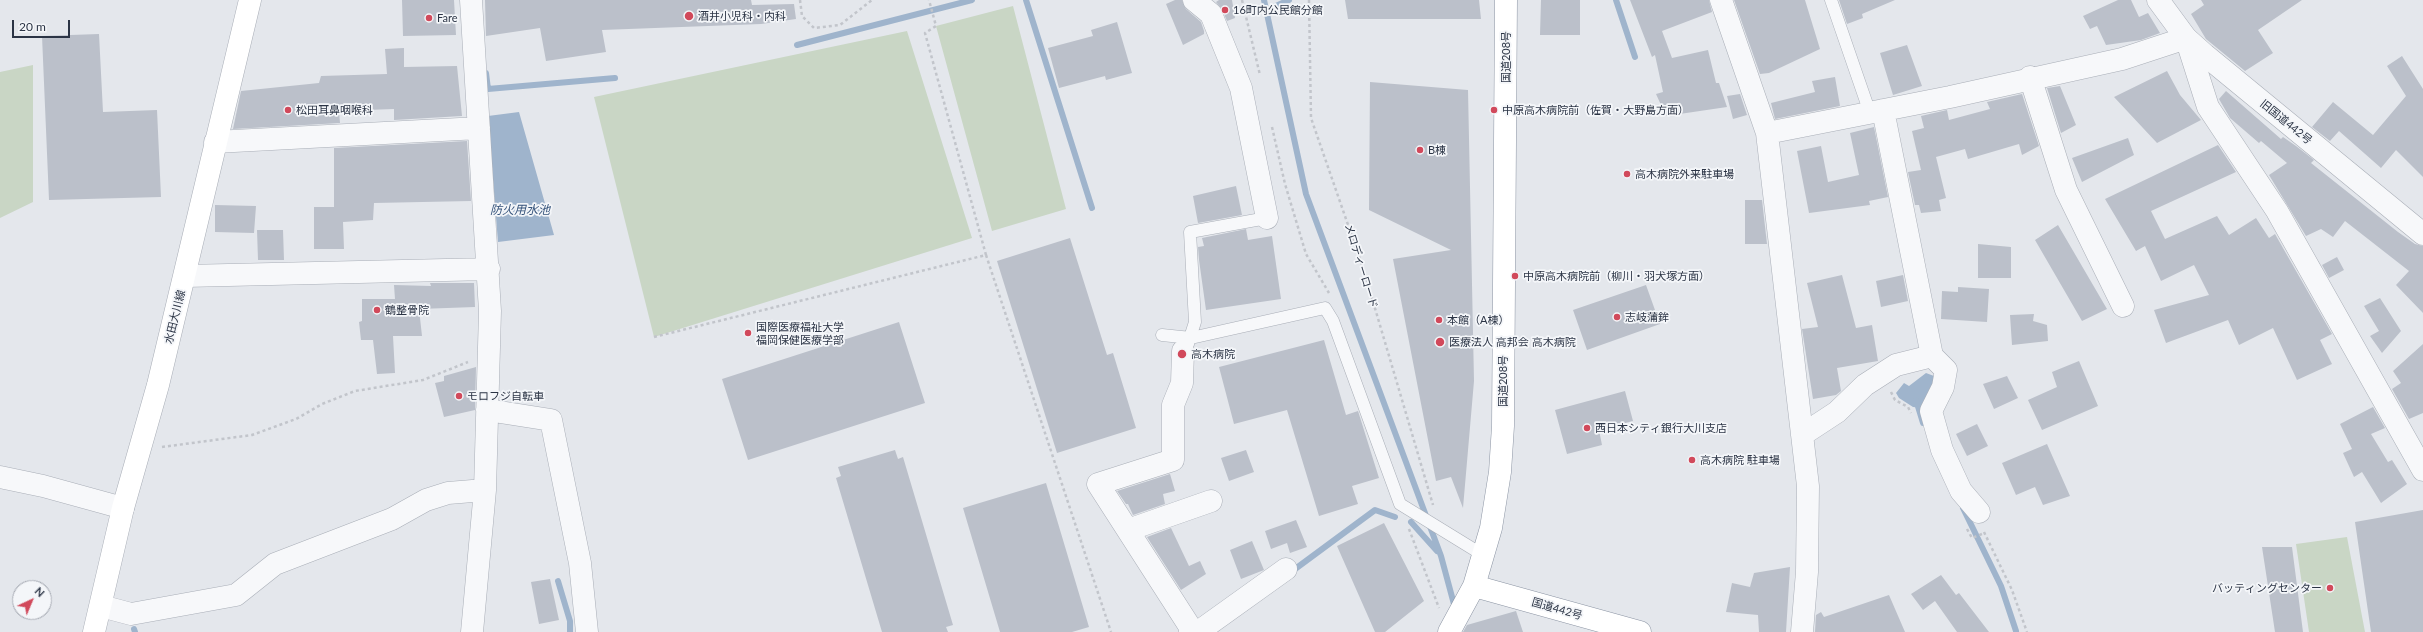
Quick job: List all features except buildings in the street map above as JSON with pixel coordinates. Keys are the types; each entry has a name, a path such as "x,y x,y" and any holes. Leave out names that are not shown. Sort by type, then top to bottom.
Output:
{"main road":[{"name":"水田大川線","path":"94,632 123,508 158,385 185,276 250,0"},
{"name":"国道208号","path":"1446,624 1471,591 1491,528 1500,472 1503,426 1506,0"},
{"name":"国道442号","path":"1471,591 1640,632"}],"street":[{"path":"471,0 489,269 490,311 485,490 472,632"},
{"path":"1194,0 1211,14 1241,88 1266,218"},
{"path":"1721,0 1767,133 1808,486 1807,572 1802,632"},
{"name":"旧国道442号","path":"2158,0 2186,38 2423,234"},
{"path":"1767,133 2122,59 2186,38 2208,107 2277,211 2423,470"},
{"path":"2030,78 2066,190 2123,306"},
{"path":"1876,111 1932,356 1946,370 1943,387 1931,411 1942,450 1961,491 1979,512"},
{"path":"216,142 479,128"},
{"path":"185,276 489,269"},
{"path":"1187,345 1182,383 1173,405 1173,460 1098,484 1190,627 1190,632"},
{"path":"1802,435 1837,412 1865,385 1896,365 1932,356"},
{"path":"487,410 551,420 580,563 587,632"},
{"path":"0,478 37,485 123,508"},
{"path":"100,606 131,614 236,595 275,564 392,519 426,500 448,493 485,490"},
{"path":"1128,530 1211,501"},
{"path":"1198,632 1286,569"}],"lane":[{"path":"1831,0 1876,111"},
{"path":"1187,345 1195,322 1190,232 1266,218"},
{"path":"1162,335 1187,345 1325,308 1333,321 1400,504 1483,555"}],"path":[{"path":"800,0 802,16 814,28 840,25 872,0"},
{"path":"930,0 936,26 925,32 986,255 1111,632"},
{"path":"1242,0 1260,77"},
{"name":"メロディーロード","path":"1309,0 1311,118 1364,271 1440,528"},
{"path":"1271,123 1285,184 1306,254 1326,287"},
{"path":"654,337 986,255"},
{"path":"139,450 252,435 296,418 322,404 354,391 423,380 488,355"},
{"path":"1400,504 1446,624"},
{"path":"1972,538 1985,533"}],"green space":[{"path":"1013,6 1066,209 992,231 936,26"},
{"path":"907,31 972,238 654,337 594,97"},
{"path":"33,65 33,202 0,218 0,72"},
{"name":"バッティングセンター","path":"2347,537 2365,632 2309,632 2296,544"}],"water":[{"name":"防火用水池","path":"519,112 554,235 498,242 488,116"},
{"path":"1926,373 1934,376 1939,386 1924,408 1913,407 1899,398 1896,393 1904,383 1909,386"}],"waterway":[{"path":"797,45 972,0"},
{"path":"1026,0 1092,208"},
{"path":"1264,0 1306,194 1441,556 1455,608"},
{"path":"1267,10 1289,0"},
{"path":"1616,0 1635,57"},
{"path":"486,73 488,89 615,78"},
{"path":"1916,400 1923,423"},
{"path":"1963,508 2001,586 2016,631"},
{"path":"1291,572 1375,510 1395,517"},
{"path":"1411,522 1437,551"},
{"path":"558,581 570,621 570,632"}],"place":[{"name":"16町内公民館分館","path":"1225,10"},
{"name":"酒井小児科・内科","path":"689,16"},
{"name":"Fare","path":"429,18"},
{"name":"松田耳鼻咽喉科","path":"288,110"},
{"name":"中原高木病院前（佐賀・大野島方面）","path":"1494,110"},
{"name":"B棟","path":"1420,150"},
{"name":"高木病院外来駐車場","path":"1627,174"},
{"name":"中原高木病院前（柳川・羽犬塚方面）","path":"1515,276"},
{"name":"鶴整骨院","path":"377,310"},
{"name":"志岐蒲鉾","path":"1617,317"},
{"name":"本館（A棟）","path":"1439,320"},
{"name":"国際医療福祉大学 福岡保健医療学部","path":"748,333"},
{"name":"医療法人 高邦会 高木病院","path":"1440,342"},
{"name":"高木病院","path":"1182,354"},
{"name":"モロフジ自転車","path":"459,396"},
{"name":"西日本シティ銀行大川支店","path":"1587,428"},
{"name":"高木病院 駐車場","path":"1692,460"},
{"name":"バッティングセンター","path":"2330,588"}]}
